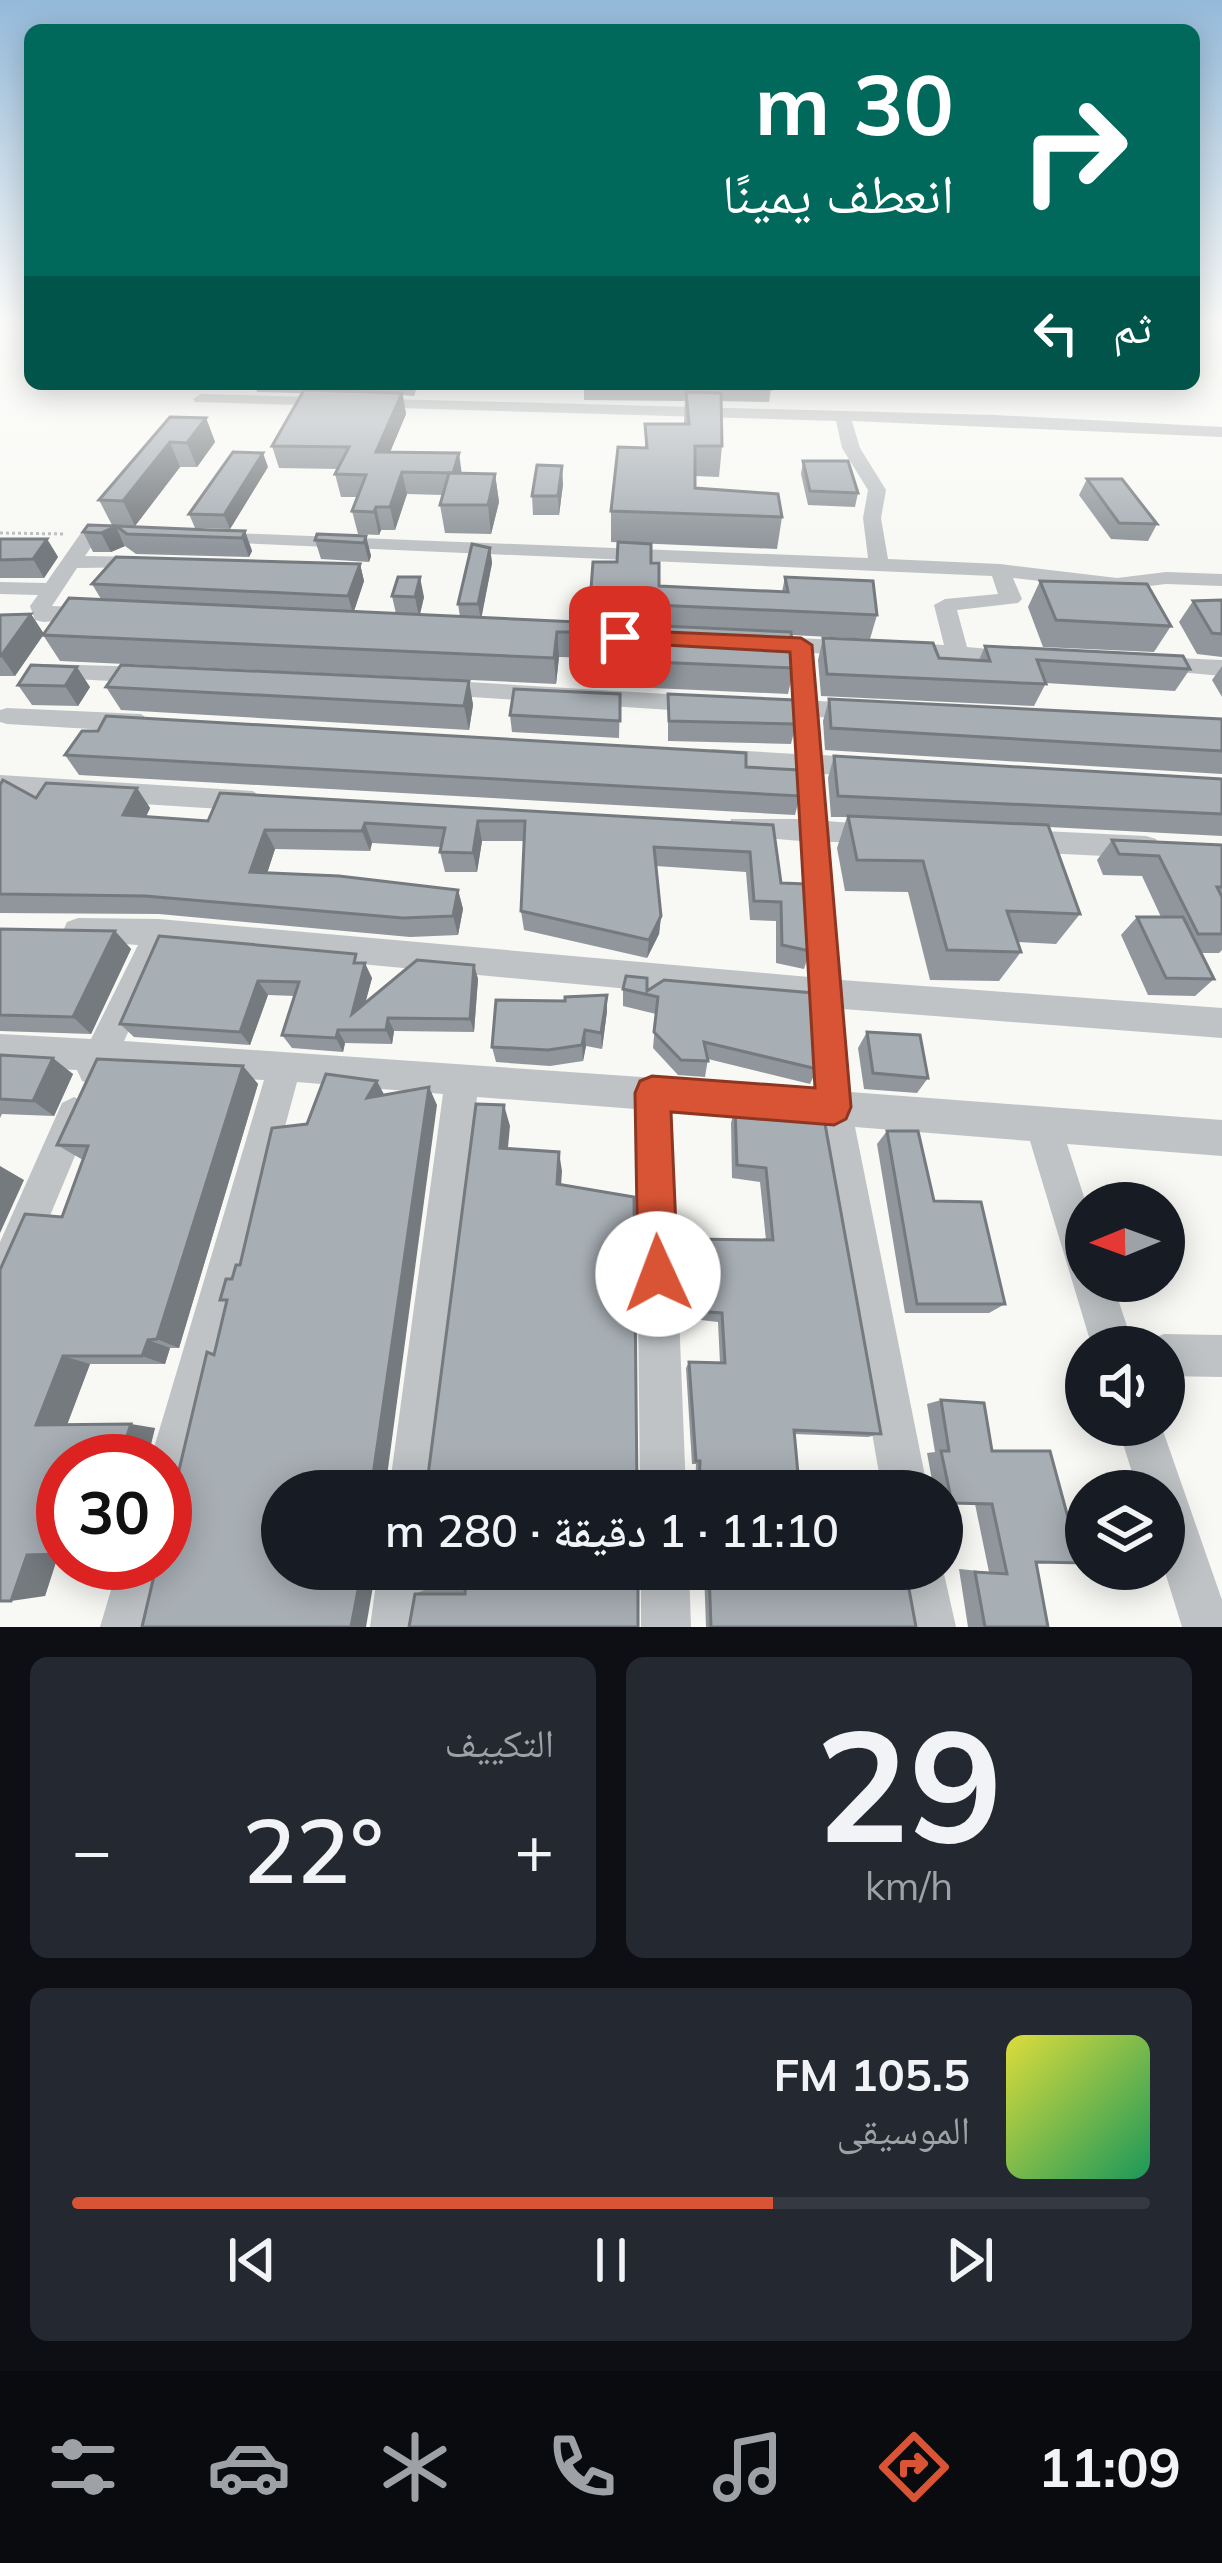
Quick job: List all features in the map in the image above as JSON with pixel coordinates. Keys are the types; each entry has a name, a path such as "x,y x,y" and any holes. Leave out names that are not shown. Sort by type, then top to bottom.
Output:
{"street":[{"path":"188,416 202,397"},
{"path":"337,397 1222,432"},
{"path":"843,416 851,448 877,490 872,518 879,564"},
{"path":"43,615 41,605 50,589 104,511"},
{"path":"4,721 141,534 90,535"},
{"path":"186,535 1000,570 1117,584 1166,578 1222,580"},
{"path":"72,562 124,614"},
{"path":"16,624 32,624 98,587 177,565"},
{"path":"958,653 945,605 1011,599 1000,570"},
{"path":"0,588 50,589"},
{"path":"731,642 1046,658"},
{"path":"801,645 834,1107 901,1470"},
{"path":"1134,663 1222,668"},
{"path":"40,672 174,676"},
{"path":"403,686 898,713"},
{"path":"4,721 167,724"},
{"path":"695,757 902,769"},
{"path":"0,785 277,803"},
{"path":"720,826 911,836"},
{"path":"982,839 1174,849"},
{"path":"45,931 159,932 824,993 1222,1023"},
{"path":"0,1288 159,932"},
{"path":"0,1050 285,1065 1222,1138"},
{"path":"180,1434 285,1065"},
{"path":"415,1470 463,1079"},
{"path":"652,1093 662,1470"},
{"path":"1043,1126 1065,1196"},
{"path":"1185,1355 1222,1356"},
{"path":"1185,1561 1207,1627"},
{"path":"125,1627 135,1590"},
{"path":"395,1627 399,1590"},
{"path":"665,1590 666,1627"},
{"path":"924,1590 931,1627"}],"path":[{"path":"0,533 90,535"}],"building":[{"path":"300,397 400,397 376,452 459,453 453,473 402,472 390,507 376,507 374,512 352,511 366,475 335,474 349,447 272,446"},
{"path":"686,397 721,397 722,446 695,446 695,488 778,494 782,517 611,511 618,447 647,448 645,424 689,424"},
{"path":"170,417 206,418 187,443 170,442 123,501 99,500"},
{"path":"233,452 263,453 224,515 189,514"},
{"path":"803,461 848,461 858,493 810,491"},
{"path":"537,465 562,466 558,496 532,496"},
{"path":"449,473 495,474 488,505 440,505"},
{"path":"1087,479 1122,479 1157,524 1119,523"},
{"path":"88,525 116,526 101,533 83,532"},
{"path":"116,526 245,531 242,538 127,534"},
{"path":"317,534 366,536 364,543 315,540"},
{"path":"0,539 47,539 33,559 0,560"},
{"path":"618,542 651,544 651,563 659,563 659,586 788,592 785,577 873,581 877,615 590,602 593,562 617,562"},
{"path":"472,544 490,548 478,604 458,604"},
{"path":"116,557 360,564 348,596 92,584"},
{"path":"398,577 420,577 415,597 392,596"},
{"path":"1040,581 1147,584 1171,626 1056,620"},
{"path":"69,598 791,632 794,668 607,660 608,632 557,632 554,658 43,635"},
{"path":"1222,600 1222,634 1212,633 1193,601"},
{"path":"31,614 1,656 0,656 0,615"},
{"path":"823,638 933,643 939,658 990,661 985,646 1183,656 1190,669 1037,660 1046,684 827,674"},
{"path":"31,665 77,667 65,686 18,685"},
{"path":"121,665 469,681 464,706 106,687"},
{"path":"514,689 620,694 620,721 510,715"},
{"path":"668,694 794,700 796,724 669,721"},
{"path":"829,699 1222,719 1222,751 831,728"},
{"path":"106,716 746,753 746,767 799,770 800,796 65,755 82,731 98,731"},
{"path":"834,756 1222,779 1222,814 838,796"},
{"path":"3,780 36,798 46,783 137,788 123,815 208,821 220,793 773,825 781,883 806,884 810,951 782,945 781,902 754,901 750,852 654,847 661,916 649,940 521,911 525,821 478,821 473,853 440,852 445,828 365,823 362,831 265,830 250,872 339,876 458,890 453,916 403,918 145,896 0,894"},
{"path":"848,816 1048,825 1080,914 1007,911 1021,952 947,950 923,861 857,860"},
{"path":"1112,840 1222,845 1222,887 1217,887 1222,897 1222,934 1198,934 1159,856 1119,854"},
{"path":"1137,917 1183,917 1214,979 1166,978"},
{"path":"0,929 115,931 73,1017 0,1015"},
{"path":"159,936 356,954 354,963 365,963 352,1014 417,960 474,965 470,1019 388,1018 386,1030 338,1030 336,1038 282,1035 299,982 258,981 240,1032 120,1024"},
{"path":"626,976 647,978 647,991 664,980 813,993 817,1069 704,1042 708,1061 681,1060 654,1032 658,997 623,989"},
{"path":"607,995 601,1033 585,1030 582,1045 548,1050 492,1047 496,1000 565,1001 565,997"},
{"path":"867,1032 920,1035 928,1078 873,1073"},
{"path":"0,1055 53,1058 33,1101 0,1099"},
{"path":"97,1059 243,1066 157,1339 148,1340 142,1356 63,1356 36,1425 131,1424 128,1434 36,1434 36,1555 27,1555 11,1601 0,1601 0,1270 25,1214 62,1217 88,1146 57,1145"},
{"path":"326,1074 377,1081 367,1098 429,1087 374,1470 261,1470 261,1590 358,1590 351,1627 142,1627 151,1590 192,1590 192,1434 188,1434 207,1352 214,1355 227,1300 220,1300 226,1279 232,1279 240,1265 272,1128 307,1124"},
{"path":"476,1104 504,1105 500,1148 559,1152 557,1184 634,1197 637,1470 429,1470"},
{"path":"735,1108 823,1113 881,1434 794,1430 798,1470 700,1470 700,1461 696,1461 689,1362 725,1363 722,1313 696,1311 697,1268 692,1268 690,1239 773,1240 766,1168 737,1165"},
{"path":"887,1131 918,1131 934,1201 981,1202 1005,1304 917,1304"},
{"path":"941,1400 984,1403 992,1451 1050,1451 1065,1507 1065,1563 1036,1562 1048,1627 985,1627 975,1572 1007,1574 992,1504 963,1503 963,1470 945,1470 941,1451 949,1451"},
{"path":"465,1590 638,1590 638,1627 409,1627 415,1594 465,1594"},
{"path":"710,1590 909,1590 916,1627 711,1627"}],"route":[{"path":"620,637 801,645 834,1107 652,1093 658,1274"}]}
